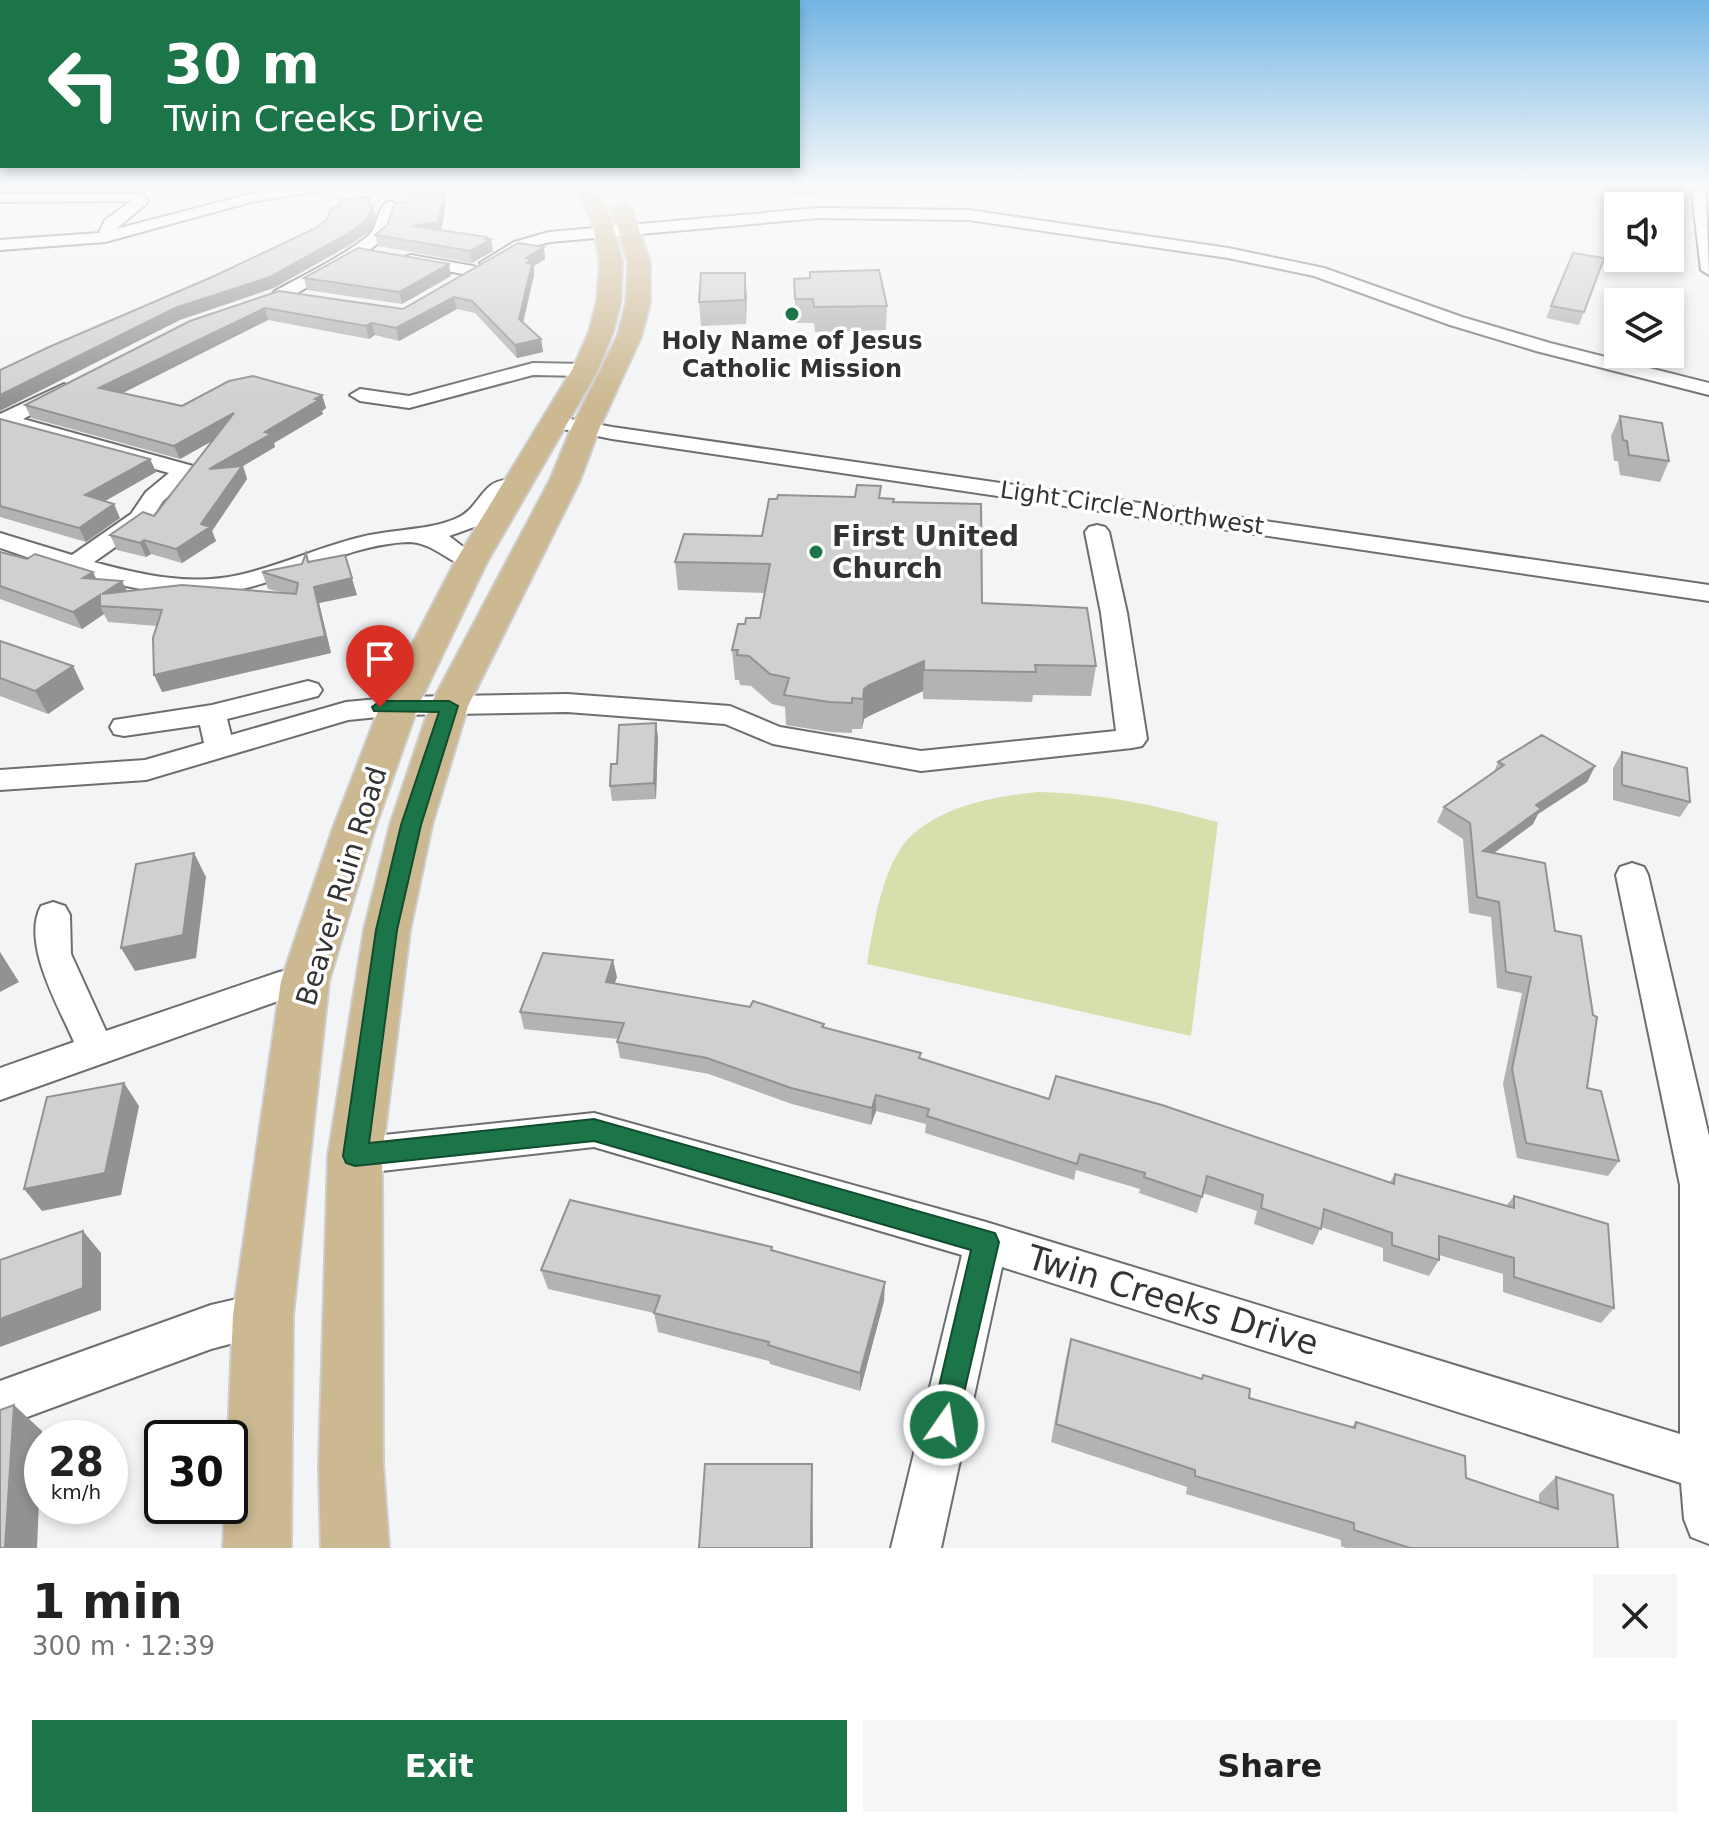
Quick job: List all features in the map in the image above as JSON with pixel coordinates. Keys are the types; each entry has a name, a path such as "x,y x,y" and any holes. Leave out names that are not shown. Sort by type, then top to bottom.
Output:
{"main road":[{"name":"Beaver Ruin Road","path":"257,1548 263,1315 305,981 353,831 399,706 471,562 585,370 601,332 609,301 611,259"},
{"name":"Beaver Ruin Road","path":"355,1548 351,1465 355,1156 387,930 411,825 449,706 565,480 585,429 629,337 638,303 637,259"}],"street":[{"path":"312,299 274,297 343,259"},
{"path":"405,259 473,271"},
{"path":"451,285 494,259"},
{"path":"1254,259 1318,272 1456,321 1543,347 1709,389"},
{"path":"360,395 409,402 533,369 585,370"},
{"path":"2,421 75,384"},
{"path":"2,421 185,471 154,497 140,519 76,564"},
{"name":"Light Circle Northwest","path":"555,422 585,429 1709,593"},
{"path":"0,540 144,582 219,586 382,538 427,536 473,520 483,514 499,489 519,484"},
{"path":"967,515 978,486"},
{"path":"0,780 146,770 346,711 399,706 567,703 730,715 773,735 921,761 1132,739 1114,613 1097,532"},
{"path":"427,536 448,545 471,562"},
{"path":"124,727 212,714 308,690"},
{"path":"212,714 220,750"},
{"path":"1632,875 1700,1185 1704,1466 1709,1519"},
{"path":"53,915 54,954 96,1051"},
{"path":"0,1084 279,986 305,981"},
{"name":"Twin Creeks Drive","path":"355,1156 594,1130 986,1242 1704,1466"},
{"path":"916,1548 986,1242"},
{"path":"0,1404 211,1327 263,1315"}],"green space":[{"path":"1039,792 1130,801 1218,822 1191,1036 867,964 879,902 889,871 903,845 916,832 931,821 966,806"}],"building":[{"path":"250,259 302,259 270,277 175,308 0,395 0,370"},
{"path":"338,259 422,259 449,264 399,292 304,278"},
{"path":"490,259 532,259 527,263 532,264 519,319 541,339 515,345 472,301 454,297 396,328 372,323 366,326 265,308 99,388 182,406 229,381 253,376 322,395 315,399 319,400 265,432 271,434 209,469 242,466 201,524 210,527 176,549 110,535 143,512 154,516 234,413 174,446 25,405 190,321 279,291 403,309"},
{"path":"1570,259 1604,259 1584,312 1551,306"},
{"path":"879,270 887,306 814,307 813,299 795,299 794,279 810,278 810,272"},
{"path":"701,273 745,273 745,300 699,302"},
{"path":"1620,416 1662,423 1669,461 1629,455 1627,441 1623,440"},
{"path":"0,419 150,459 85,495 114,504 79,528 0,506"},
{"path":"857,485 881,486 879,498 894,499 893,502 981,504 982,603 1087,608 1096,666 1035,665 1036,672 924,670 924,661 869,685 864,689 863,699 852,698 852,703 784,695 789,678 770,674 749,656 737,655 738,650 732,650 738,624 745,624 746,618 760,618 770,564 675,562 684,534 762,536 769,499 777,499 778,495 855,497"},
{"path":"0,552 27,559 35,554 93,572 83,578 122,581 102,594 182,585 296,594 298,583 262,572 302,564 306,553 308,562 345,555 352,578 314,587 325,636 154,675 153,638 162,610 100,606 100,595 73,612 0,586"},
{"path":"0,641 73,666 35,691 0,678"},
{"path":"656,723 654,783 610,786 611,764 617,764 619,725"},
{"path":"1542,735 1595,766 1536,805 1541,809 1483,851 1545,863 1555,931 1581,936 1593,1015 1597,1017 1587,1088 1601,1091 1619,1161 1526,1143 1512,1069 1531,977 1506,972 1499,902 1477,897 1470,823 1444,807 1504,765 1498,762"},
{"path":"1622,752 1687,768 1690,802 1622,785"},
{"path":"194,853 183,935 121,948 136,864"},
{"path":"543,953 613,960 606,982 750,1007 753,1001 824,1024 822,1027 921,1053 919,1058 1049,1099 1056,1076 1162,1105 1394,1184 1395,1174 1514,1208 1514,1196 1608,1224 1614,1308 1514,1277 1514,1258 1439,1236 1439,1260 1392,1245 1392,1233 1324,1209 1321,1229 1261,1208 1263,1195 1207,1176 1202,1197 1144,1177 1145,1173 1080,1154 1077,1164 927,1116 929,1109 876,1095 872,1108 791,1088 707,1058 617,1042 624,1023 520,1012"},
{"path":"124,1083 105,1173 24,1189 47,1097"},
{"path":"570,1200 772,1247 771,1250 885,1282 860,1373 768,1345 769,1342 654,1313 660,1296 541,1270"},
{"path":"83,1231 83,1288 0,1319 0,1260"},
{"path":"1071,1339 1202,1379 1203,1375 1250,1389 1249,1398 1355,1428 1356,1422 1465,1456 1466,1478 1558,1509 1556,1477 1613,1495 1618,1548 1410,1548 1354,1530 1354,1523 1195,1476 1195,1470 1056,1424"},
{"path":"14,1405 5,1548 0,1548 0,1410"},
{"path":"705,1464 812,1464 811,1548 699,1548"}],"place":[{"name":"Holy Name of Jesus Catholic Mission","path":"792,314"},
{"name":"First United Church","path":"816,552"}],"route":[{"path":"380,707 449,706 411,825 387,930 355,1156 594,1130 986,1242 944,1425"}]}
